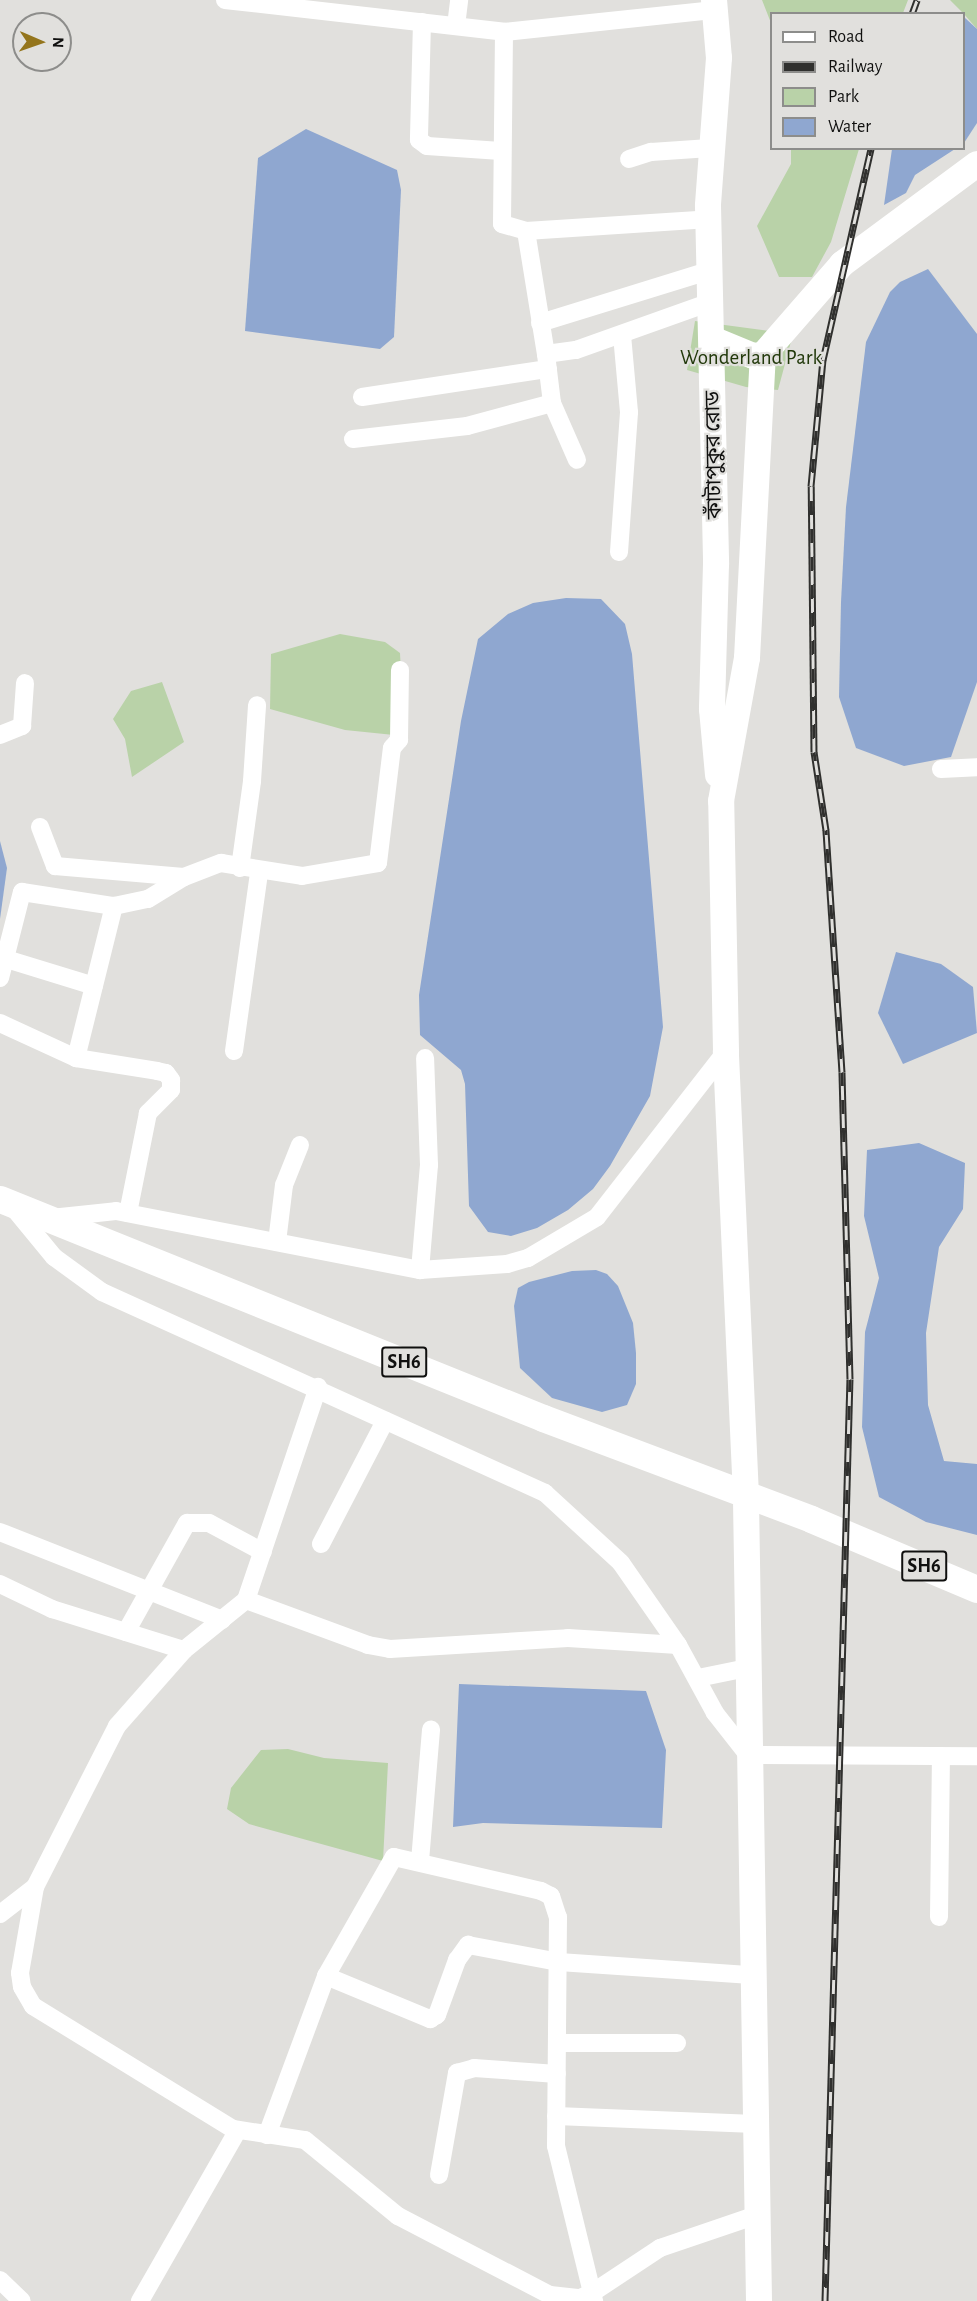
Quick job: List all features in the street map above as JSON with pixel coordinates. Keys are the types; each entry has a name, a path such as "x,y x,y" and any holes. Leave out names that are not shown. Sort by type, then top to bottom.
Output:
{"main road":[{"name":"কাঁটাপুকুর রোড","path":"714,5 719,58 710,148 716,564 712,709 721,801"},
{"path":"759,2301 748,1755 746,1496 726,1051 721,801 747,658 763,355 842,264 977,164"},
{"path":"712,339 753,356 763,355"},
{"name":"SH6","path":"4,1201 746,1496 811,1519 977,1589"}],"street":[{"path":"225,0 504,32 714,5"},
{"path":"456,26 459,0"},
{"path":"422,22 419,140 427,146 501,150"},
{"path":"504,32 502,224 526,231 710,219"},
{"path":"629,159 651,152 710,148"},
{"path":"526,231 552,402 577,460"},
{"path":"540,322 711,270"},
{"path":"362,397 547,361 711,302"},
{"path":"619,552 629,412 622,335"},
{"path":"353,439 467,426 552,402"},
{"path":"0,978 3,958 22,892 114,906 148,899 184,877 221,863 259,872 302,876 378,863 392,748 399,740 400,670"},
{"path":"0,735 22,726 25,683"},
{"path":"240,868 252,781 257,705"},
{"path":"941,769 977,767"},
{"path":"39,827 55,866 184,877"},
{"path":"234,1051 259,872"},
{"path":"76,1058 114,906"},
{"path":"3,958 94,986"},
{"path":"0,1023 76,1058 166,1073 171,1080 171,1090 148,1113 128,1213"},
{"path":"50,1218 104,1211 128,1213 420,1270 507,1264 528,1258 597,1217 726,1051"},
{"path":"420,1270 429,1165 425,1058"},
{"path":"277,1242 284,1185 300,1145"},
{"path":"4,1201 54,1257 102,1292 318,1387 385,1421 545,1493 621,1563 678,1644 698,1677 715,1713 748,1755 977,1756"},
{"path":"318,1387 246,1600 184,1650 117,1726 35,1887 20,1973 22,1986 33,2006 238,2130 305,2140 398,2216 550,2295 593,2297 660,2248 757,2215"},
{"path":"321,1544 385,1421"},
{"path":"126,1632 187,1523 209,1523 263,1552"},
{"path":"0,1532 222,1620"},
{"path":"0,1584 52,1609 184,1650"},
{"path":"246,1600 368,1646 390,1649 556,1638 678,1644"},
{"path":"698,1677 747,1668"},
{"path":"420,1861 431,1729"},
{"path":"939,1917 941,1756"},
{"path":"267,2135 326,1976 394,1857 420,1861 551,1896 558,1917 556,2074 558,2157 593,2297"},
{"path":"0,1914 35,1887"},
{"path":"326,1976 430,2019 437,2015 457,1960 468,1945 559,1962 753,1975"},
{"path":"557,2043 677,2043"},
{"path":"438,2175 457,2073 474,2068 556,2074"},
{"path":"556,2116 755,2124"},
{"path":"140,2301 238,2130"},
{"path":"0,2280 22,2301"}],"green space":[{"path":"762,0 908,0 903,12 770,12 770,20"},
{"path":"950,0 977,0 977,29 965,15 965,12 962,12"},
{"path":"791,150 859,150 831,242 812,277 779,277 757,226 791,164"},
{"name":"Wonderland Park","path":"695,321 793,334 778,390 746,387 687,370"},
{"path":"340,634 385,642 400,653 403,712 394,735 345,730 270,709 271,654"},
{"path":"162,682 184,742 132,777 125,739 113,719 131,691"},
{"path":"288,1749 324,1758 388,1763 383,1861 249,1824 227,1809 231,1788 261,1750"}],"water":[{"path":"965,18 977,29 977,123 965,141"},
{"path":"306,129 397,170 401,190 394,337 380,349 245,331 258,158"},
{"path":"892,150 953,150 915,175 906,193 884,205"},
{"path":"928,269 977,334 977,682 951,757 904,766 856,748 839,697 841,602 846,507 866,342 890,292 900,282"},
{"path":"566,598 601,599 625,624 632,654 663,1027 650,1096 610,1166 593,1189 568,1210 537,1228 511,1236 488,1232 469,1206 465,1084 461,1070 420,1035 419,995 461,721 478,639 508,614 533,603"},
{"path":"0,841 7,868 0,919"},
{"path":"896,952 941,964 973,987 977,1033 903,1064 878,1013"},
{"path":"919,1143 965,1163 963,1209 939,1247 926,1333 928,1405 944,1461 977,1464 977,1535 926,1522 879,1497 862,1427 865,1332 879,1278 864,1216 867,1150"},
{"path":"596,1270 607,1274 618,1286 633,1323 636,1353 636,1384 627,1405 602,1412 552,1398 520,1368 514,1306 518,1288 529,1282 572,1271"},
{"path":"459,1684 646,1691 666,1750 662,1828 483,1823 453,1827"}],"railway":[{"path":"913,12 917,0"},
{"path":"825,2301 850,1379 842,1072 826,830 814,752 811,486 823,360 871,150"}]}
